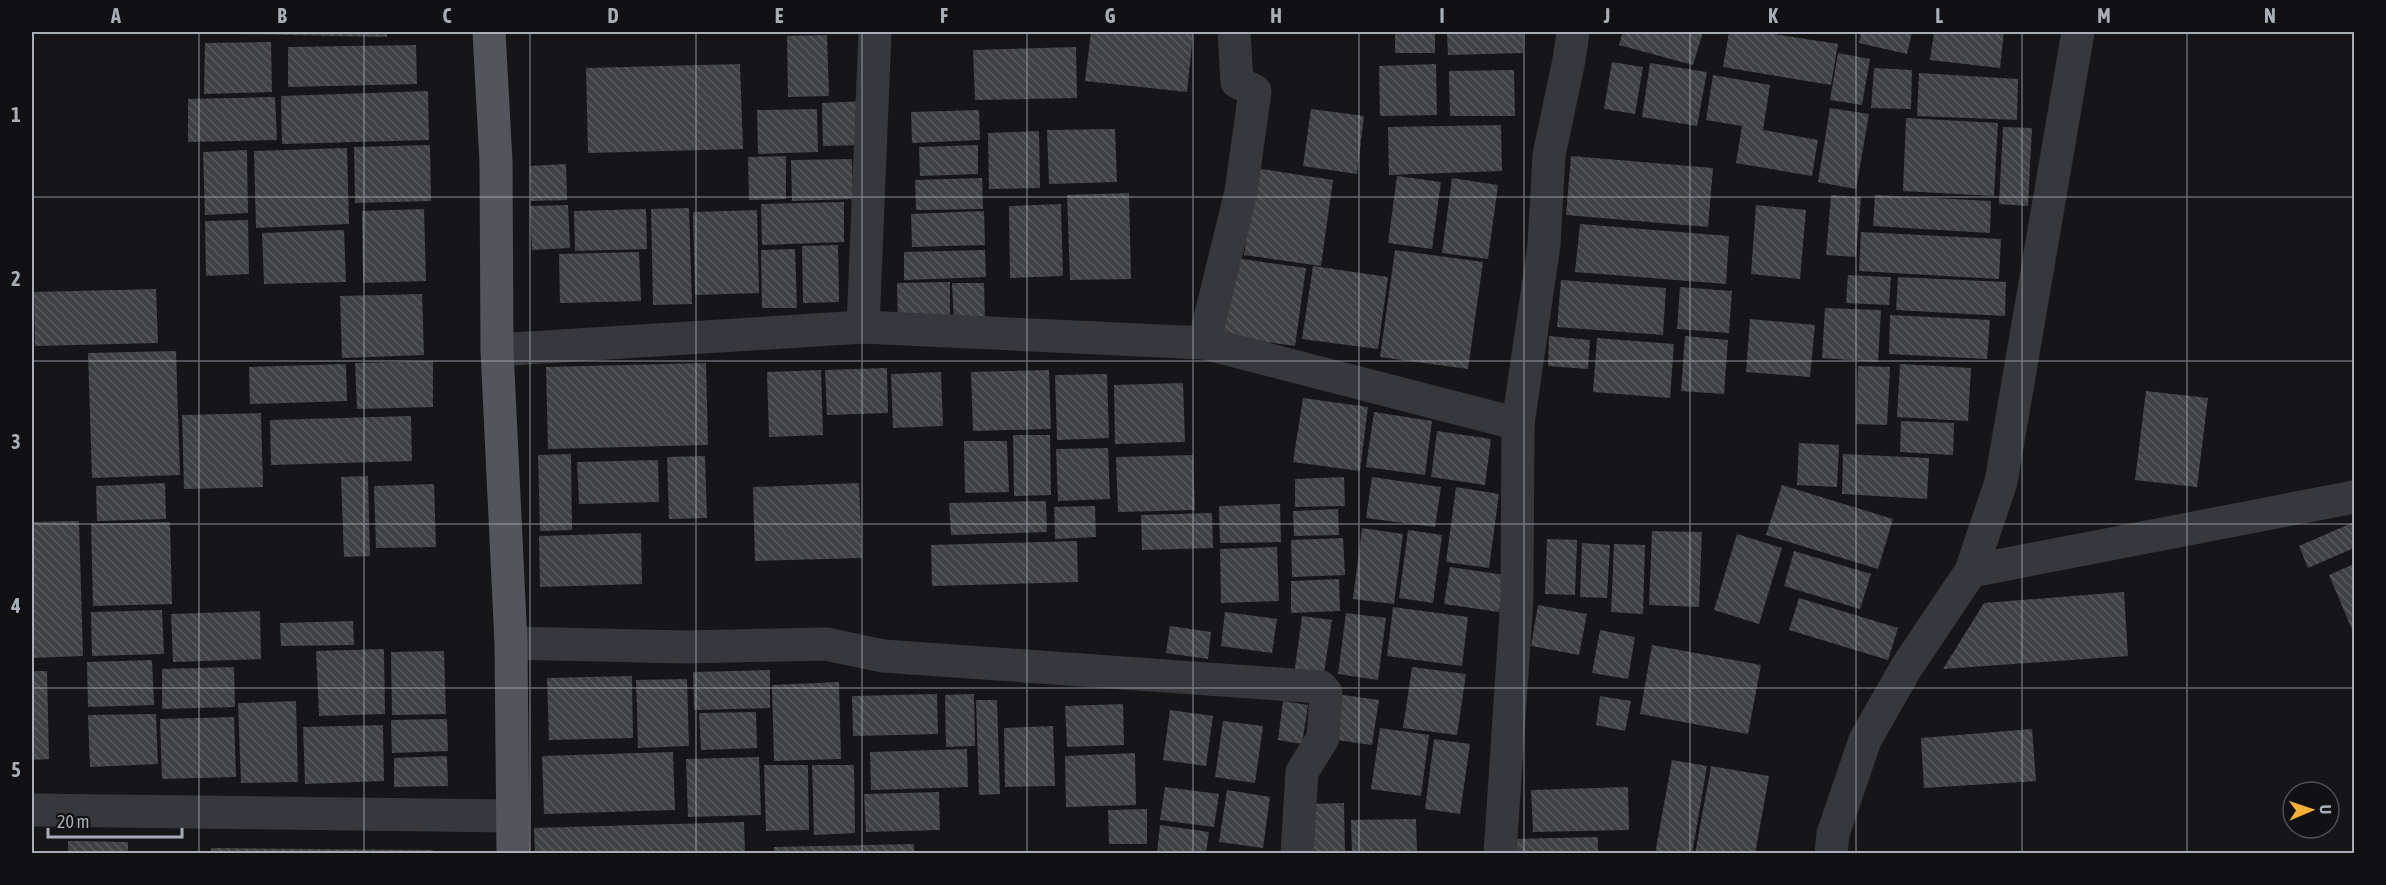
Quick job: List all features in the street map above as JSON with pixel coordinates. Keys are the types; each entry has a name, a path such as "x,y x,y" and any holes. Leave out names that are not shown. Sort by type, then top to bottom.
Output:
{"main road":[{"path":"489,32 496,162 497,350 511,643 513,854"}],"street":[{"path":"863,327 875,32"},
{"path":"1204,343 1241,192 1255,91 1237,82 1234,32"},
{"path":"1500,854 1517,598 1518,424 1544,245 1549,155 1573,32"},
{"path":"1831,854 1833,834 1865,740 1906,668 1971,571 2001,482 2078,32"},
{"path":"497,350 863,327 1204,343 1518,424"},
{"path":"1971,571 2355,497"},
{"path":"511,643 686,647 826,644 883,656 1321,687 1326,693 1324,736 1302,772 1297,854"},
{"path":"32,810 513,816"}],"building":[{"path":"236,32 387,32 387,37 236,34"},
{"path":"1091,32 1193,34 1187,92 1085,81"},
{"path":"1395,32 1435,32 1435,53 1395,53"},
{"path":"1447,32 1523,32 1523,53 1448,55"},
{"path":"1623,32 1703,32 1693,65 1619,45"},
{"path":"1729,32 1761,32 1838,44 1831,85 1723,67"},
{"path":"1861,32 1912,32 1907,54 1859,43"},
{"path":"1934,32 2004,32 2000,68 1930,60"},
{"path":"827,35 829,96 788,97 787,36"},
{"path":"271,42 272,92 204,94 205,43"},
{"path":"416,45 417,84 288,87 288,47"},
{"path":"1076,47 1077,98 975,100 973,50"},
{"path":"1838,53 1870,59 1862,105 1830,100"},
{"path":"1612,62 1643,67 1635,114 1604,109"},
{"path":"1650,63 1707,72 1697,126 1642,117"},
{"path":"740,64 743,149 588,153 586,68"},
{"path":"1436,64 1437,115 1380,116 1379,66"},
{"path":"1874,68 1912,70 1911,109 1871,108"},
{"path":"1514,70 1515,116 1450,116 1449,71"},
{"path":"1919,73 2018,79 2017,120 1917,116"},
{"path":"1713,75 1770,85 1763,130 1818,140 1812,176 1736,163 1742,126 1706,120"},
{"path":"428,91 429,140 282,144 281,96"},
{"path":"275,97 277,140 188,142 188,99"},
{"path":"865,101 866,145 823,146 822,103"},
{"path":"1830,108 1869,114 1856,189 1818,182"},
{"path":"817,109 818,152 758,154 757,110"},
{"path":"1311,109 1364,116 1357,174 1303,166"},
{"path":"979,110 980,140 912,143 911,112"},
{"path":"1906,118 1998,123 1994,196 1903,191"},
{"path":"1501,125 1502,171 1389,175 1388,127"},
{"path":"2003,127 2032,128 2028,206 1999,204"},
{"path":"1115,129 1117,182 1049,184 1047,130"},
{"path":"1039,131 1040,188 989,189 988,133"},
{"path":"430,145 431,201 355,203 354,147"},
{"path":"978,145 978,174 920,176 919,147"},
{"path":"347,148 349,224 256,228 254,151"},
{"path":"247,150 248,213 205,215 203,152"},
{"path":"786,156 786,199 749,200 748,157"},
{"path":"1571,156 1713,168 1708,227 1566,215"},
{"path":"852,159 853,199 792,201 791,160"},
{"path":"566,164 567,200 531,201 530,166"},
{"path":"1256,168 1333,180 1321,266 1244,255"},
{"path":"1397,176 1441,182 1432,249 1388,243"},
{"path":"982,178 983,209 916,210 915,180"},
{"path":"1452,178 1498,185 1488,259 1442,253"},
{"path":"1129,193 1131,279 1070,280 1067,195"},
{"path":"1831,195 1861,197 1856,257 1826,255"},
{"path":"1875,195 1991,201 1990,233 1873,226"},
{"path":"844,202 844,242 762,245 761,204"},
{"path":"1061,204 1063,276 1010,278 1009,206"},
{"path":"568,205 570,248 532,250 530,206"},
{"path":"1756,205 1806,210 1800,279 1751,274"},
{"path":"689,208 692,304 653,305 651,209"},
{"path":"424,209 426,281 363,283 362,211"},
{"path":"646,209 647,249 575,251 574,211"},
{"path":"757,210 759,293 695,295 693,212"},
{"path":"984,211 985,245 912,247 911,214"},
{"path":"248,220 249,274 206,276 205,221"},
{"path":"1580,224 1729,236 1726,284 1575,272"},
{"path":"344,230 346,282 264,284 262,233"},
{"path":"1861,232 2001,239 1999,279 1859,271"},
{"path":"838,245 839,302 803,303 802,246"},
{"path":"795,249 797,308 762,308 761,250"},
{"path":"985,250 986,277 904,280 904,252"},
{"path":"1395,250 1483,262 1468,369 1380,357"},
{"path":"639,252 641,301 560,303 559,254"},
{"path":"1235,258 1306,268 1295,346 1223,336"},
{"path":"1313,266 1388,277 1378,349 1302,339"},
{"path":"1848,275 1891,277 1889,305 1846,303"},
{"path":"1898,277 2006,282 2005,316 1896,310"},
{"path":"1561,280 1666,288 1663,335 1557,327"},
{"path":"950,282 950,319 898,320 897,283"},
{"path":"952,283 984,283 985,323 954,324"},
{"path":"1680,287 1732,291 1729,333 1677,329"},
{"path":"156,289 158,343 35,346 34,292"},
{"path":"422,294 424,355 342,358 340,296"},
{"path":"1825,308 1881,310 1878,362 1822,358"},
{"path":"1890,315 1990,320 1987,359 1889,354"},
{"path":"1750,319 1815,325 1810,377 1746,372"},
{"path":"1549,336 1590,340 1588,369 1548,366"},
{"path":"1685,336 1728,340 1724,394 1681,391"},
{"path":"1597,338 1674,344 1670,398 1593,392"},
{"path":"176,351 180,475 92,478 88,353"},
{"path":"433,361 433,407 357,409 355,363"},
{"path":"706,363 708,445 548,449 546,367"},
{"path":"346,364 347,401 250,404 249,367"},
{"path":"1900,364 1971,368 1968,421 1897,417"},
{"path":"1858,366 1890,367 1887,425 1856,424"},
{"path":"887,368 888,413 827,415 825,370"},
{"path":"821,370 823,435 769,437 767,372"},
{"path":"1049,370 1051,429 973,431 971,372"},
{"path":"941,372 943,426 893,428 891,374"},
{"path":"1107,374 1109,438 1057,440 1055,375"},
{"path":"1183,383 1185,442 1115,444 1114,385"},
{"path":"2146,391 2208,398 2197,487 2135,480"},
{"path":"1303,398 1368,407 1360,471 1293,462"},
{"path":"1374,412 1432,421 1425,475 1366,467"},
{"path":"261,413 263,487 184,489 182,415"},
{"path":"411,416 412,461 271,465 270,420"},
{"path":"1901,421 1954,423 1953,455 1900,452"},
{"path":"1437,431 1491,439 1485,485 1431,477"},
{"path":"1013,435 1050,435 1051,495 1014,496"},
{"path":"964,441 1007,441 1009,492 965,493"},
{"path":"1799,443 1839,445 1837,487 1797,485"},
{"path":"1108,448 1110,499 1058,501 1056,449"},
{"path":"571,454 572,530 540,531 538,455"},
{"path":"1843,454 1929,458 1927,499 1842,494"},
{"path":"1193,455 1195,510 1118,512 1116,457"},
{"path":"705,456 707,518 669,519 667,457"},
{"path":"658,460 659,502 579,504 577,462"},
{"path":"368,476 370,556 344,557 341,477"},
{"path":"1344,477 1345,506 1295,507 1295,479"},
{"path":"1372,477 1441,487 1435,527 1366,518"},
{"path":"165,483 166,519 97,521 96,486"},
{"path":"859,483 862,558 755,561 753,487"},
{"path":"434,484 436,547 376,548 374,486"},
{"path":"1782,485 1893,519 1878,569 1766,535"},
{"path":"1456,487 1499,494 1489,568 1446,562"},
{"path":"1046,501 1047,532 951,535 949,503"},
{"path":"1280,504 1281,542 1220,543 1219,506"},
{"path":"1095,506 1096,537 1055,539 1054,507"},
{"path":"1338,509 1339,535 1294,536 1293,511"},
{"path":"1212,513 1213,548 1142,550 1141,515"},
{"path":"79,521 83,656 32,658 32,522"},
{"path":"170,522 172,604 93,606 91,524"},
{"path":"2354,522 2354,548 2308,568 2299,546"},
{"path":"1362,528 1403,534 1394,604 1353,599"},
{"path":"1408,530 1442,535 1433,603 1399,598"},
{"path":"1652,531 1702,532 1699,607 1649,605"},
{"path":"641,533 642,584 540,587 539,536"},
{"path":"1737,534 1782,548 1759,624 1714,610"},
{"path":"1343,538 1345,575 1292,577 1291,540"},
{"path":"1547,539 1577,540 1575,595 1545,594"},
{"path":"1077,541 1078,582 932,586 931,545"},
{"path":"1582,543 1610,545 1607,598 1580,597"},
{"path":"1614,544 1645,545 1643,614 1611,612"},
{"path":"1277,547 1279,601 1221,603 1220,549"},
{"path":"1794,551 1871,574 1860,609 1784,586"},
{"path":"2354,564 2354,634 2329,575"},
{"path":"1450,567 1505,575 1499,612 1444,604"},
{"path":"1339,579 1340,611 1291,613 1291,581"},
{"path":"2124,592 2128,656 1943,669 1984,603"},
{"path":"1799,598 1898,628 1888,660 1789,630"},
{"path":"1538,605 1587,614 1579,655 1531,646"},
{"path":"1393,607 1468,617 1462,666 1387,656"},
{"path":"162,610 164,654 92,656 91,612"},
{"path":"260,611 261,659 173,662 171,614"},
{"path":"1225,612 1277,619 1272,653 1221,646"},
{"path":"1346,613 1386,618 1378,680 1338,674"},
{"path":"1302,616 1332,620 1323,679 1294,675"},
{"path":"353,621 354,645 281,646 280,623"},
{"path":"1170,626 1211,632 1208,659 1166,653"},
{"path":"1600,630 1635,637 1628,679 1592,673"},
{"path":"1652,645 1761,665 1748,734 1640,714"},
{"path":"384,649 385,714 319,716 316,651"},
{"path":"444,651 446,714 392,715 391,652"},
{"path":"152,660 154,705 88,707 87,662"},
{"path":"234,667 235,707 162,709 162,669"},
{"path":"1412,667 1466,674 1457,735 1403,728"},
{"path":"770,670 770,708 694,710 693,672"},
{"path":"32,671 47,671 49,759 32,760"},
{"path":"632,676 633,738 549,740 547,678"},
{"path":"687,679 689,746 638,748 636,680"},
{"path":"839,682 841,759 774,761 772,685"},
{"path":"937,694 938,734 853,736 852,696"},
{"path":"974,694 975,746 946,747 945,695"},
{"path":"1336,694 1379,700 1372,745 1330,739"},
{"path":"1600,696 1631,701 1625,731 1596,725"},
{"path":"976,700 997,700 1000,794 979,795"},
{"path":"296,701 298,782 241,783 238,703"},
{"path":"1283,701 1308,705 1302,744 1278,740"},
{"path":"1123,704 1124,745 1067,747 1065,706"},
{"path":"1170,710 1213,716 1206,766 1163,760"},
{"path":"756,712 757,748 701,750 699,713"},
{"path":"156,714 158,764 90,767 88,715"},
{"path":"234,717 236,777 162,779 160,719"},
{"path":"447,719 448,751 392,753 391,720"},
{"path":"1223,721 1263,726 1255,783 1215,777"},
{"path":"383,725 384,781 305,784 303,727"},
{"path":"1053,726 1055,786 1005,787 1004,728"},
{"path":"1380,728 1429,735 1421,796 1371,789"},
{"path":"2032,729 2036,781 1924,788 1921,738"},
{"path":"1434,739 1470,744 1460,814 1425,809"},
{"path":"967,749 968,787 871,790 870,752"},
{"path":"673,752 675,810 544,814 542,756"},
{"path":"1135,753 1136,805 1066,807 1065,756"},
{"path":"447,756 448,786 394,787 394,758"},
{"path":"759,757 761,815 688,817 686,759"},
{"path":"1672,760 1707,766 1692,854 1655,854"},
{"path":"764,765 808,765 809,830 766,831"},
{"path":"812,765 854,765 855,833 814,835"},
{"path":"1711,766 1769,776 1755,854 1695,854"},
{"path":"1165,787 1219,794 1214,827 1160,820"},
{"path":"1628,787 1629,830 1533,832 1531,790"},
{"path":"1227,790 1270,797 1263,848 1219,842"},
{"path":"939,792 940,830 866,832 864,794"},
{"path":"1344,803 1345,854 1309,854 1308,804"},
{"path":"1147,809 1147,844 1109,844 1108,810"},
{"path":"1416,819 1417,854 1352,854 1351,820"},
{"path":"744,822 745,854 535,854 534,828"},
{"path":"1160,825 1209,832 1206,854 1157,852"},
{"path":"1598,837 1598,854 1511,854 1511,839"},
{"path":"68,841 128,842 128,854 68,854"},
{"path":"914,844 914,854 774,854 774,847"},
{"path":"211,848 433,850 433,854 211,854"}]}
